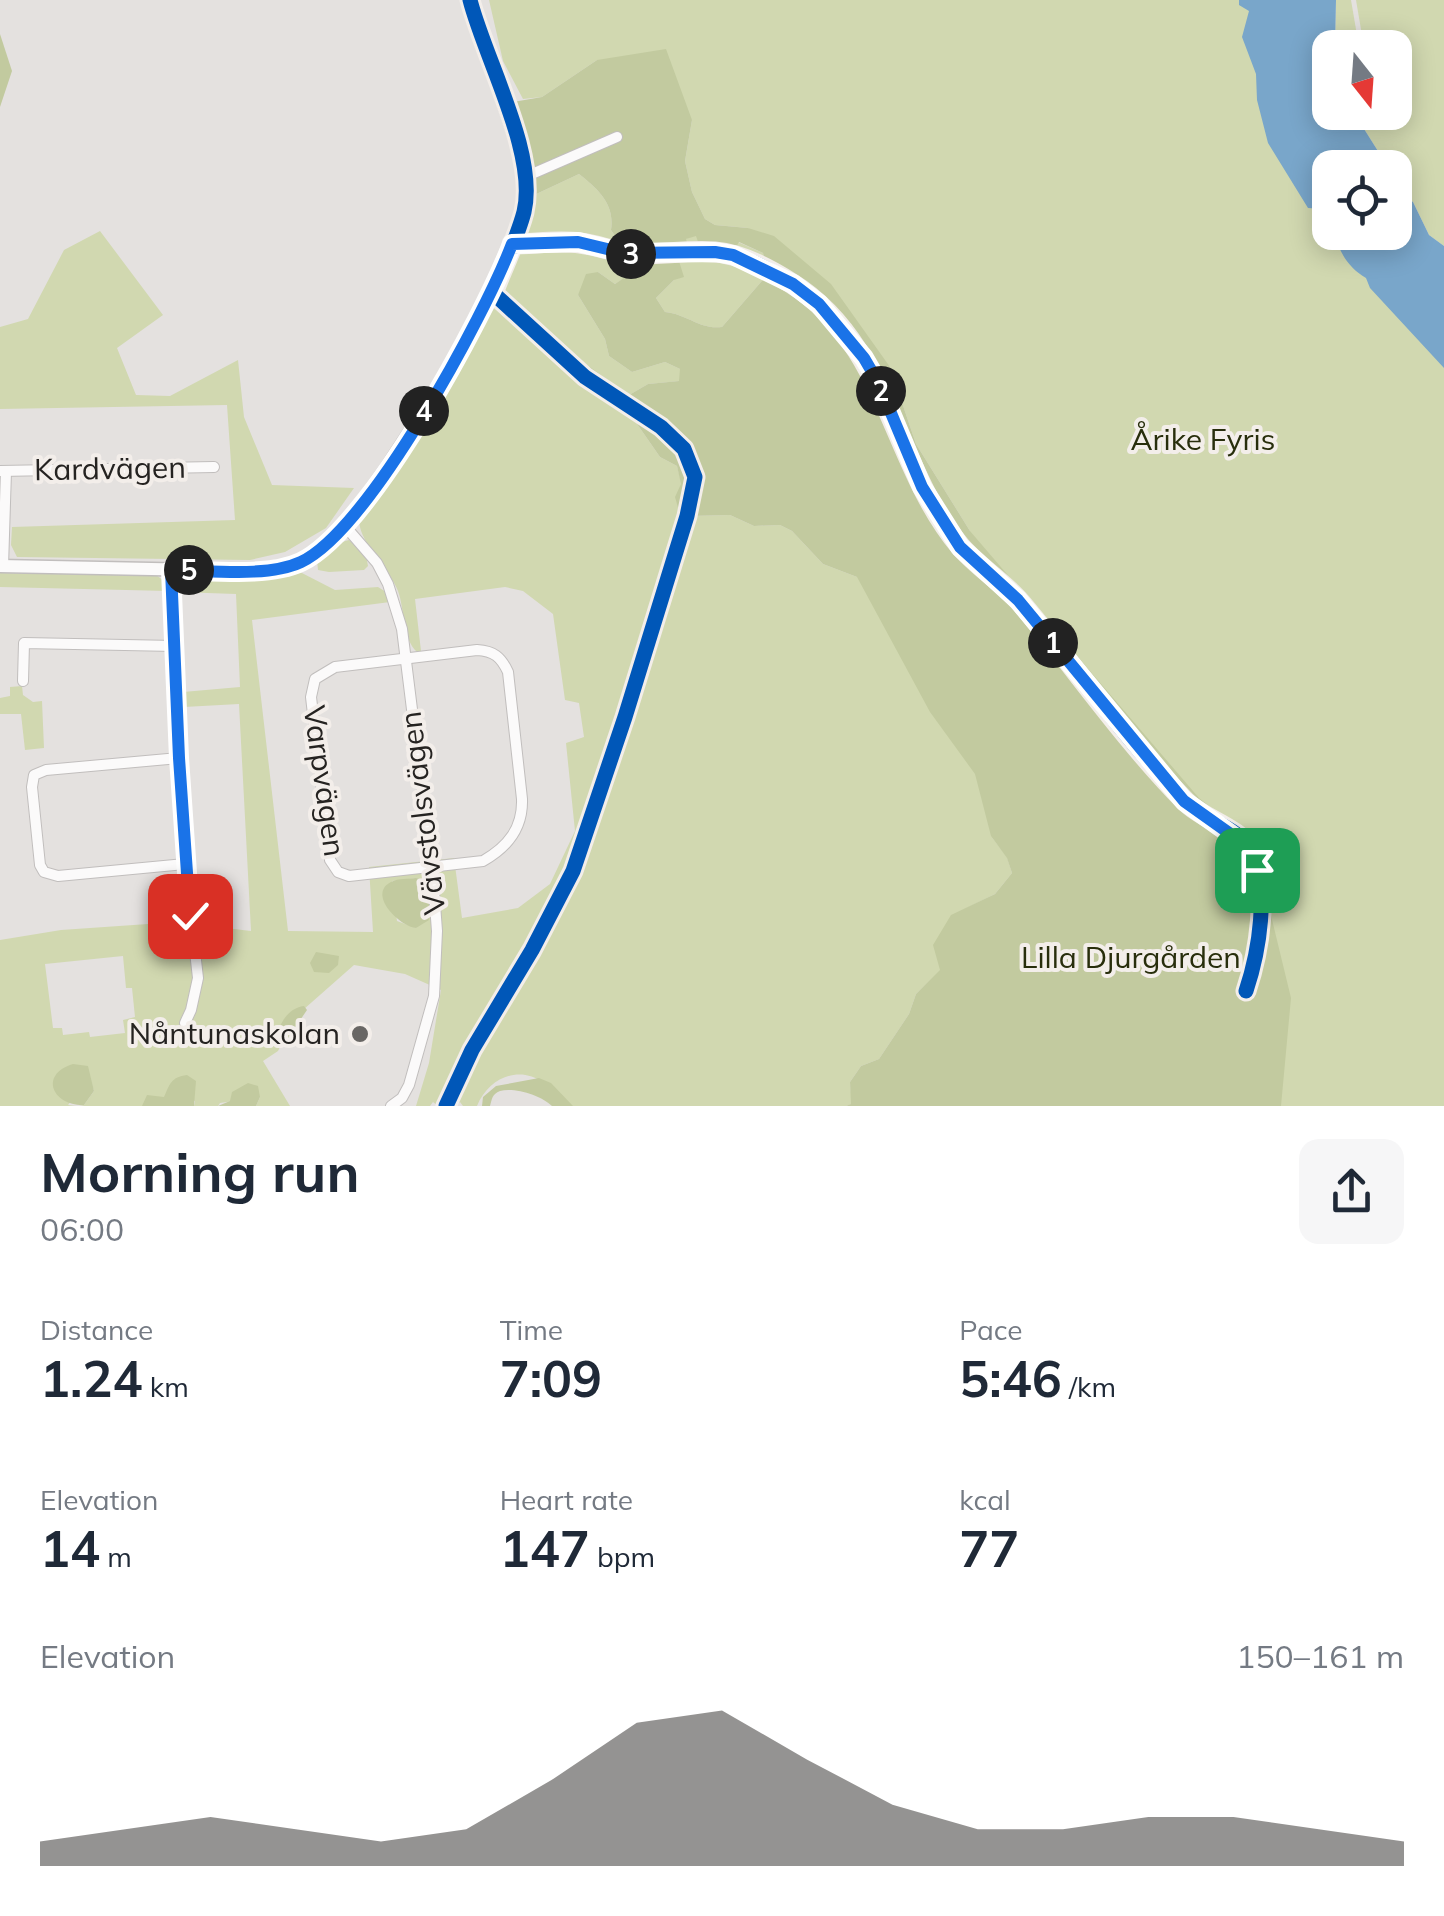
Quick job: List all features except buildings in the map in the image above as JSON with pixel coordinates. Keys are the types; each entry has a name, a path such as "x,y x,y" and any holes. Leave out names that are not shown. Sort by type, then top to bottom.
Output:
{"street":[{"path":"2,566 252,571 298,564 346,526 441,384 493,293 524,211 526,176 516,135 470,0"},
{"path":"526,176 617,137"},
{"path":"512,244 578,242 624,253 733,255 793,284 819,304 864,358 878,382 922,487 960,547 1018,600 1184,801 1250,848 1257,870 1262,919 1246,991"},
{"name":"Kardvägen","path":"2,566 3,471 214,467"},
{"name":"Vävstolsvägen","path":"346,526 377,563 402,629 437,931 434,996 409,1085 402,1098 391,1106"},
{"path":"171,570 185,864 198,978 192,1010 184,1023"},
{"path":"24,681 24,643 175,646"},
{"name":"Varpvägen","path":"490,651 503,660 508,672 522,817 499,852 484,861 349,876 338,872 330,860 312,687 320,673 335,667 406,660 490,651"},
{"path":"179,758 46,770 34,774 32,788 44,872 58,876 185,864"}],"green space":[{"name":"Årike Fyris","path":"489,0 1281,0 1312,106 1312,130 1319,130 1325,150 1312,150 1312,250 1386,250 1444,322 1444,1106 859,1106 1026,876 991,836 1007,857 1012,873 995,894 951,916 941,970 916,994 909,1014 879,1059 861,1066 850,1082 852,1104 846,1106 568,1106 534,1077 514,1075 488,1088 477,1106 463,1106 460,1102 455,1106 438,1106 433,1102 430,1106 416,1106 429,1063 441,990 405,974 354,965 295,1017 278,1051 263,1061 290,1106 256,1106 260,1097 218,1106 194,1106 195,1101 165,1097 143,1106 79,1106 94,1091 90,1079 68,1105 76,1106 0,1106 0,940 61,930 177,922 186,912 200,925 251,931 239,704 184,707 183,692 240,687 236,594 178,592 183,578 300,572 335,590 378,587 386,592 390,602 252,620 288,931 373,932 369,867 454,858 462,918 518,908 550,884 575,831 566,743 584,737 579,703 565,700 553,614 523,591 505,587 415,599 421,651 417,652 406,632 398,591 365,539 359,521 422,433 472,349 501,289 532,196 579,174 608,205 611,230 637,270 615,284 598,272 578,295 605,339 609,356 632,372 665,362 680,369 680,381 648,384 629,395 577,382 635,421 660,457 677,466 690,516 730,515 754,526 780,525 792,531 823,564 857,577 970,531 916,444 890,367 748,228 715,225 705,219 692,192 685,161 692,120 597,60 542,97 523,99 503,61","holes":["426,880 416,928 397,921 392,881","123,956 126,988 132,988 135,1017 123,1020 125,1033 63,1035 62,1028 53,1028 45,964"]},
{"path":"1336,0 1351,0 1356,30 1335,30"},
{"path":"1356,0 1444,0 1444,246 1429,235 1412,201 1412,150 1377,150 1365,130 1412,130 1412,30 1361,30"},
{"path":"0,34 12,71 0,107"},
{"name":"Lilla Djurgården","path":"666,49 692,120 685,161 692,192 705,219 715,225 748,228 774,236 831,284 890,367 916,444 970,531 1199,798 1253,841 1291,998 1281,1106 846,1106 851,1104 850,1082 861,1066 879,1059 909,1014 916,994 940,970 933,945 951,915 995,894 1012,873 1007,858 991,836 975,774 930,712 857,577 823,564 792,531 780,525 754,526 730,515 690,516 679,511 675,497 681,484 677,466 660,457 635,421 577,382 577,363 583,362 629,395 648,384 679,381 680,369 665,362 632,372 609,356 605,339 578,295 586,274 598,272 615,284 637,269 611,230 608,205 599,191 579,174 532,196 513,102 542,97 597,60","holes":["696,236 703,256 722,247 729,259 739,242 763,253 768,274 722,327 665,312 656,298 674,280 684,277 678,258 688,246 686,239"]},
{"path":"100,231 163,315 117,348 136,395 170,396 238,360 244,417 272,485 354,488 326,528 285,552 250,560 17,557 11,545 12,527 235,520 227,405 0,409 0,327 28,319 64,250"},
{"path":"696,235 722,247 729,258 738,242 763,253 768,274 722,327 665,312 656,298 674,280 685,239"},
{"path":"349,540 366,555 368,566 364,570 318,570 317,560 335,544"},
{"path":"0,573 156,575 167,583 168,591 0,587"},
{"path":"22,686 23,695 33,702 42,701 44,748 25,750 21,714 0,714 0,698 10,696 10,687"},
{"path":"426,880 432,905 429,920 416,928 394,916 382,894 391,882"},
{"path":"316,952 339,956 338,965 329,973 314,972 310,963"},
{"path":"304,1006 307,1010 288,1038 280,1037 278,1032 284,1019"},
{"path":"73,1064 88,1066 94,1091 84,1105 64,1101 54,1089 56,1075"},
{"path":"187,1075 196,1081 194,1106 142,1106 147,1095 164,1097 174,1079"},
{"path":"539,1078 551,1083 573,1106 552,1106 528,1093 506,1090 495,1094 490,1106 482,1106 483,1097 496,1086"},
{"path":"248,1083 258,1086 260,1097 256,1106 218,1106 230,1101 232,1092"}],"water":[{"path":"1239,0 1336,0 1335,30 1312,30 1312,130 1365,130 1377,150 1312,150 1312,208 1308,208 1268,143 1257,100 1256,74 1242,37 1249,11 1239,5"},
{"path":"1413,202 1429,235 1444,246 1444,368 1370,288 1366,278 1341,250 1412,250"}],"cycle path":[{"path":"446,1106 472,1050 532,950 573,871 625,717 687,516 695,477 684,449 661,427 585,377 493,293 524,212 524,163 470,0"},
{"path":"512,244 572,242 632,254 725,253 774,273 824,308 870,372 937,514 960,546 1021,603 1121,729 1185,801 1238,835 1251,850 1261,901 1258,940 1246,991"}],"place":[{"name":"Nåntunaskolan","path":"360,1034"}],"route":[{"path":"190,916 171,570 252,571 298,564 346,526 441,384 493,293 512,244 578,242 624,253 733,255 793,284 819,304 864,358 878,382 922,487 960,547 1018,600 1184,801 1250,848 1257,870"}]}
